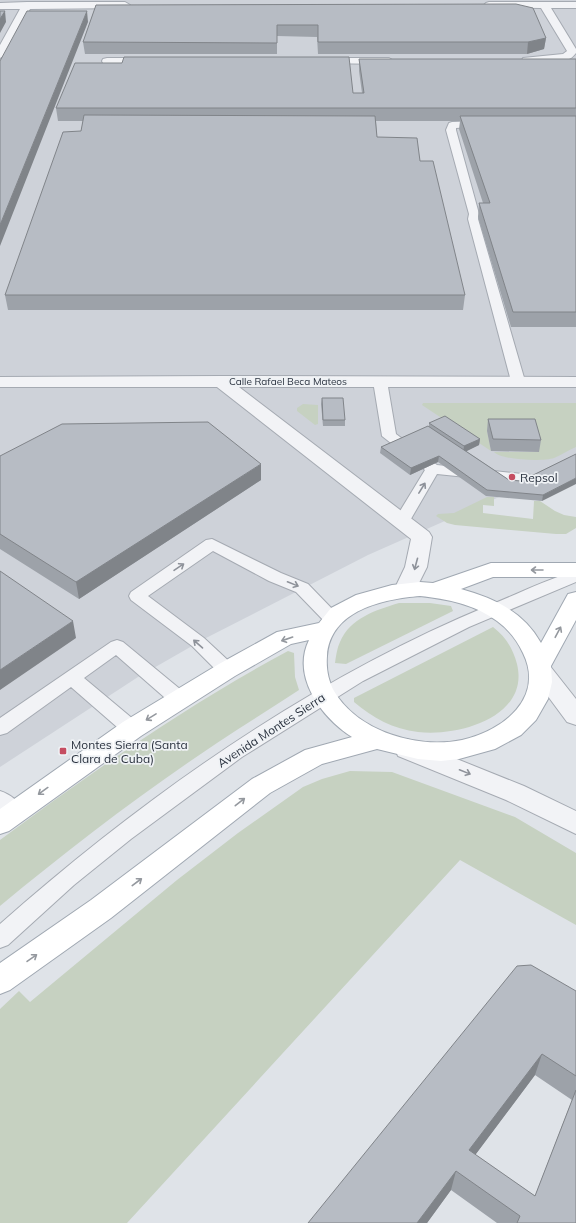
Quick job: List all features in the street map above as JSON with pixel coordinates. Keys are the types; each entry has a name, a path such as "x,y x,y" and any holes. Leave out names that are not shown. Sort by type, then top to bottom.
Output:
{"main road":[{"path":"435,590 491,570 576,570"},
{"path":"541,669 532,644 517,625 496,609 477,600 456,594 435,590 405,590 384,593 364,599 348,608 329,625 316,650 315,673 324,696 337,713 355,728 378,739 403,747 441,751 463,749 491,741 514,728 530,712 539,693 541,669 576,599"},
{"path":"5,811 227,670 285,638 329,625"},
{"path":"0,980 101,909 261,786 314,757 378,739"}],"street":[{"path":"481,5 544,5 569,3"},
{"path":"0,6 138,5"},
{"path":"514,60 546,60 566,57 572,51 544,5"},
{"path":"0,55 27,6"},
{"path":"107,61 163,61"},
{"path":"306,61 402,61"},
{"path":"220,381 422,537 416,567 405,590"},
{"name":"Calle Rafael Beca Mateos","path":"0,382 576,382"},
{"path":"541,669 576,716"},
{"path":"403,747 515,793 576,823"}],"lane":[{"path":"490,124 452,125 451,130 474,214 472,219 518,381"},
{"path":"380,381 388,436 433,469 553,482 576,470"},
{"path":"402,521 433,469"},
{"path":"227,670 198,642 136,596 212,544 275,577 302,588 329,625"},
{"name":"Avenida Montes Sierra","path":"0,938 66,879 119,837 235,752 324,696 357,676 413,648 496,609 576,576"},
{"path":"0,728 117,646 180,699"},
{"path":"72,678 132,729"}],"shaded area":[{"path":"0,0 576,0 576,463 368,555 206,638 138,677 0,767"}],"green space":[{"path":"423,403 576,403 576,447 554,458 541,460 522,460 498,455 494,452 539,452 487,431 491,451 422,405"},
{"path":"303,404 318,405 318,424 315,425 297,411 297,408"},
{"path":"487,497 494,497 494,506 483,505 483,513 533,519 534,501 540,501 564,515 576,517 576,528 566,534 556,534 455,525 447,523 436,516 438,514 454,513"},
{"path":"399,603 430,603 451,606 453,611 346,664 335,663 339,644 344,634 350,627 357,621 373,612"},
{"path":"493,627 505,639 513,653 517,664 518,682 513,698 502,710 487,720 470,727 452,731 434,733 409,731 376,718 354,702 354,698"},
{"path":"288,651 294,653 295,677 299,690 161,781 80,842 0,906 0,840 141,740 213,694"},
{"path":"350,771 392,772 515,817 576,853 576,925 460,860 127,1223 0,1223 0,1009 19,991 30,1002 177,880 238,833 303,787 322,779"}],"building":[{"path":"516,4 533,8 546,38 528,42 318,42 318,25 277,25 277,43 83,42 96,5"},
{"path":"0,11 5,11 0,19"},
{"path":"27,11 87,11 0,225 0,61"},
{"path":"124,57 349,57 353,93 364,93 359,59 576,59 576,108 56,108 75,63 122,63"},
{"path":"84,115 375,116 377,137 417,138 420,161 433,161 465,295 5,295 63,132 81,131"},
{"path":"460,116 576,116 576,312 513,312 479,203 490,203"},
{"path":"322,398 343,398 345,420 323,420"},
{"path":"445,416 480,439 464,446 429,423"},
{"path":"488,419 535,419 541,440 493,439"},
{"path":"208,422 261,464 76,582 0,534 0,456 62,424"},
{"path":"428,426 509,480 521,481 576,454 576,478 543,495 487,490 439,456 411,468 381,447"},
{"path":"0,571 73,621 0,670"},
{"path":"531,965 576,991 576,1076 542,1054 469,1150 535,1196 576,1090 576,1223 517,1223 520,1216 456,1171 417,1223 308,1223 517,966"}],"place":[{"name":"Repsol","path":"512,477"},
{"name":"Montes Sierra (Santa Clara de Cuba)","path":"63,751"}]}
